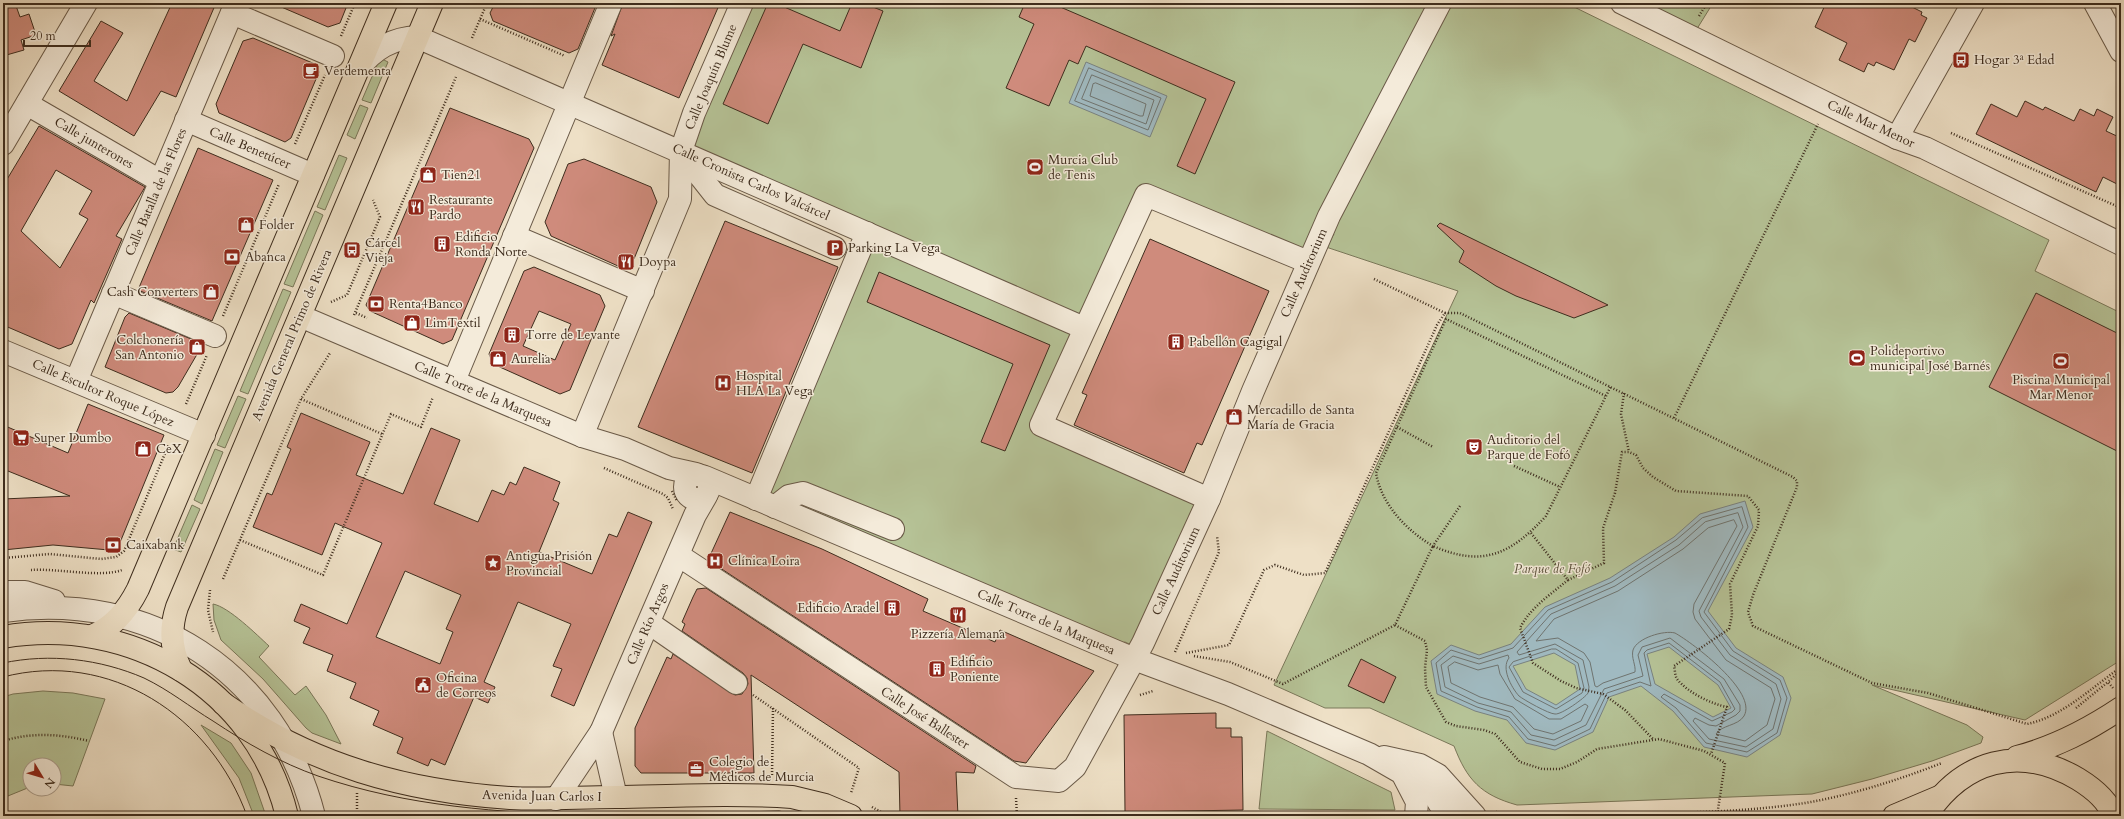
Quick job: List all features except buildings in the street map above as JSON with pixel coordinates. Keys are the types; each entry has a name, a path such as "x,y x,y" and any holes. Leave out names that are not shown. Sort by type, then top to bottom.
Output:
{"main road":[{"path":"92,636 106,630 120,616 132,600 149,564 386,3"},
{"name":"Avenida General Primo de Rivera","path":"181,670 174,654 172,635 175,615 188,580 432,3"},
{"path":"3,637 30,633 92,636 136,648 153,655 198,680 235,716 265,758 276,781 287,816"},
{"path":"1926,816 1939,797 1962,776 1980,767 2056,745 2092,728 2119,701"},
{"name":"Avenida Juan Carlos I","path":"224,704 286,743 352,769 426,787 511,798 792,797 808,799 848,809"},
{"path":"1997,762 2038,762 2062,769 2095,791 2116,810"},
{"path":"1894,816 1939,797"}],"street":[{"path":"3,144 86,3"},
{"path":"454,382 611,3"},
{"name":"Calle Joaquín Blume","path":"582,436 680,199 681,151 694,113 742,3"},
{"name":"Calle Auditorium","path":"1134,659 1143,643 1209,499 1253,391 1329,216 1440,3"},
{"path":"1897,138 1973,3"},
{"path":"2095,3 2121,51"},
{"name":"Calle Mar Menor","path":"1631,5 1897,138 1925,148 2121,244"},
{"path":"234,8 333,56"},
{"name":"Calle Batalla de las Flores","path":"76,381 234,8"},
{"path":"358,69 374,52 384,45 406,38 417,37"},
{"name":"Calle Cronista Carlos Valcárcel","path":"417,37 1084,328"},
{"name":"Calle junterones","path":"27,104 160,181"},
{"name":"Calle Benetúcer","path":"186,120 314,175"},
{"path":"681,151 715,195 835,248"},
{"path":"1209,499 1041,425 1146,195 1308,262"},
{"path":"867,233 764,476 766,503 803,492 893,528"},
{"path":"514,236 643,291"},
{"path":"113,293 214,336"},
{"name":"Calle Torre de la Marquesa","path":"300,316 582,436 625,449 669,468 701,490 766,503 1134,659 1228,694 1369,754 1402,773 1434,795 1447,816"},
{"name":"Calle Escultor Roque López","path":"3,351 204,435"},
{"path":"764,476 760,472 768,454"},
{"name":"Calle Río Argos","path":"556,799 601,732 678,555 701,490"},
{"name":"Calle José Ballester","path":"678,555 1016,778 1059,781 1075,767 1134,659"},
{"path":"3,592 25,592 72,608 120,616 172,635 205,653 235,678 255,700 286,743 300,771 314,816"},
{"path":"3,611 27,608 72,608"},
{"path":"648,623 736,683"},
{"path":"601,732 616,797"},
{"name":"Calle Torre de la Marquesa","path":"1369,754 1403,760 1420,765 1438,775 1450,786 1471,813"},
{"name":"Calle Torre de la Marquesa","path":"1402,773 1415,795 1417,802 1416,815"}],"path":[{"path":"3,558 50,554 101,559 120,555 126,545 178,424 355,3"},
{"path":"223,579 301,399 356,313 487,3"},
{"path":"480,19 560,54 586,63"},
{"path":"1674,418 1828,104"},
{"path":"1951,132 2121,208"},
{"path":"1374,279 1445,313 1460,313 1611,386 1789,475 1797,481 1797,487 1753,595 1748,612 1753,626 1872,682 1928,693 2027,724 2041,721 2064,708 2119,671"},
{"path":"356,313 370,319"},
{"path":"1173,656 1229,645 1264,570 1275,566 1304,575 1325,573 1437,325 1445,313"},
{"path":"1606,396 1446,319 1376,473 1377,483 1401,521 1416,536 1433,546 1450,553 1471,556 1494,555 1510,549 1531,533 1546,516 1560,487 1606,396 1611,386"},
{"path":"1624,393 1621,414 1629,452"},
{"path":"240,540 323,575 391,414 420,427 434,395"},
{"path":"301,399 382,434"},
{"path":"1397,427 1432,447"},
{"path":"1654,740 1625,710 1603,694 1576,688 1561,682 1533,663 1520,628 1523,621 1542,601 1568,580 1604,563 1603,528 1615,493 1622,452 1629,452 1636,455 1643,468 1653,477 1676,491 1748,496 1759,510 1758,526 1730,584 1732,615 1729,628 1674,666 1677,678 1699,696 1714,705 1727,707 1712,753"},
{"path":"1514,466 1560,487"},
{"path":"1173,656 1198,656 1230,662 1283,684 1395,625 1433,546 1460,506"},
{"path":"1173,656 1218,552 1217,531"},
{"path":"1531,533 1568,580"},
{"path":"25,570 51,569 111,573 126,569 139,561 149,564"},
{"path":"188,580 210,589"},
{"path":"1395,625 1425,641 1427,650 1425,668 1426,687 1446,722 1456,726 1484,730 1495,734 1520,762 1542,769 1560,769 1577,762 1597,749 1654,740 1685,744 1712,753 1725,763 1718,816"},
{"path":"2071,711 2108,682 2119,671 2121,666"},
{"path":"2119,671 2121,677"},
{"path":"2108,682 2119,701"},
{"path":"736,683 859,768 848,809"},
{"path":"772,779 773,708"},
{"path":"3,742 31,735 51,735 90,741"},
{"path":"1471,813 1718,810 1806,802 1891,782 1949,761"},
{"path":"1327,816 1416,815"}],"green space":[{"name":"Parque de Fofó","path":"742,3 1566,3 2049,240 2035,271 2121,313 2121,660 2025,720 1872,685 1967,725 1983,737 1981,743 1932,761 1872,779 1812,794 1517,805 1504,801 1485,791 1470,777 1464,768 1454,746 1370,708 1325,708 1274,685 1458,291 1326,247 1334,234 1312,253 1146,195 1041,425 1209,499 1140,649 1125,642 1105,647 756,499 867,233 681,151"},
{"path":"1639,3 1713,3 1695,32"},
{"path":"380,58 388,62 371,103 362,100"},
{"path":"360,105 368,108 355,139 347,135"},
{"path":"339,155 347,158 325,210 317,207"},
{"path":"315,211 323,215 293,287 284,284"},
{"path":"283,289 291,292 248,394 240,391"},
{"path":"238,396 246,399 225,448 217,445"},
{"path":"215,449 223,452 202,504 194,500"},
{"path":"192,505 200,509 181,552 173,549"},
{"path":"213,604 220,606 235,616 269,646 259,657 295,695 306,686 326,715 341,744 312,733 306,728 263,679 221,640 214,620"},
{"path":"43,691 73,693 105,699 73,786 62,785 62,757 22,757 22,790 3,798 3,697 13,694"},
{"path":"201,725 231,743 251,773 266,816 254,816 239,778"},
{"path":"1267,731 1391,792 1395,810 1259,809"}],"water":[{"path":"1086,62 1167,96 1150,137 1069,103"},
{"path":"1745,501 1753,527 1708,611 1736,648 1783,677 1791,698 1780,735 1747,757 1704,747 1673,711 1641,686 1609,697 1593,732 1555,750 1526,743 1507,720 1475,711 1437,694 1431,661 1451,645 1479,655 1511,644 1545,607 1610,578 1674,537 1700,514","holes":["1669,647 1718,685 1731,708 1713,717 1655,684 1647,654","1554,653 1575,665 1580,689 1556,705 1526,689 1513,666"]}],"tram line":[{"path":"3,663 39,658 57,658 92,662 127,671 162,688 238,737 277,759 318,776 386,795 488,810 593,816"},
{"path":"3,677 43,671 81,673 118,682 152,698 182,721 209,748 231,780 247,816"},
{"path":"594,816 779,811 806,816"}],"place":[{"name":"Hogar 3ª Edad","path":"1961,60"},
{"name":"Verdementa","path":"311,71"},
{"name":"Murcia Club de Tenis","path":"1035,167"},
{"name":"Tien21","path":"428,175"},
{"name":"Restaurante Pardo","path":"416,207"},
{"name":"Folder","path":"246,225"},
{"name":"Edificio Ronda Norte","path":"442,244"},
{"name":"Parking La Vega","path":"835,248"},
{"name":"Cárcel Vieja","path":"352,250"},
{"name":"Abanca","path":"232,257"},
{"name":"Doypa","path":"626,262"},
{"name":"Cash Converters","path":"211,292"},
{"name":"Renta4Banco","path":"376,304"},
{"name":"LimTextil","path":"412,323"},
{"name":"Torre de Levante","path":"512,335"},
{"name":"Pabellón Cagigal","path":"1176,342"},
{"name":"Colchonería San Antonio","path":"197,347"},
{"name":"Polideportivo municipal José Barnés","path":"1857,358"},
{"name":"Aurelia","path":"498,359"},
{"name":"Piscina Municipal Mar Menor","path":"2061,361"},
{"name":"Hospital HLA La Vega","path":"723,383"},
{"name":"Mercadillo de Santa María de Gracia","path":"1234,417"},
{"name":"Super Dumbo","path":"21,438"},
{"name":"Auditorio del Parque de Fofó","path":"1474,447"},
{"name":"CeX","path":"143,449"},
{"name":"Caixabank","path":"113,545"},
{"name":"Clínica Loira","path":"715,561"},
{"name":"Antigua Prisión Provincial","path":"493,563"},
{"name":"Edificio Aradel","path":"892,608"},
{"name":"Pizzería Alemana","path":"958,615"},
{"name":"Edificio Poniente","path":"937,669"},
{"name":"Oficina de Correos","path":"423,685"},
{"name":"Colegio de Médicos de Murcia","path":"696,769"}]}
